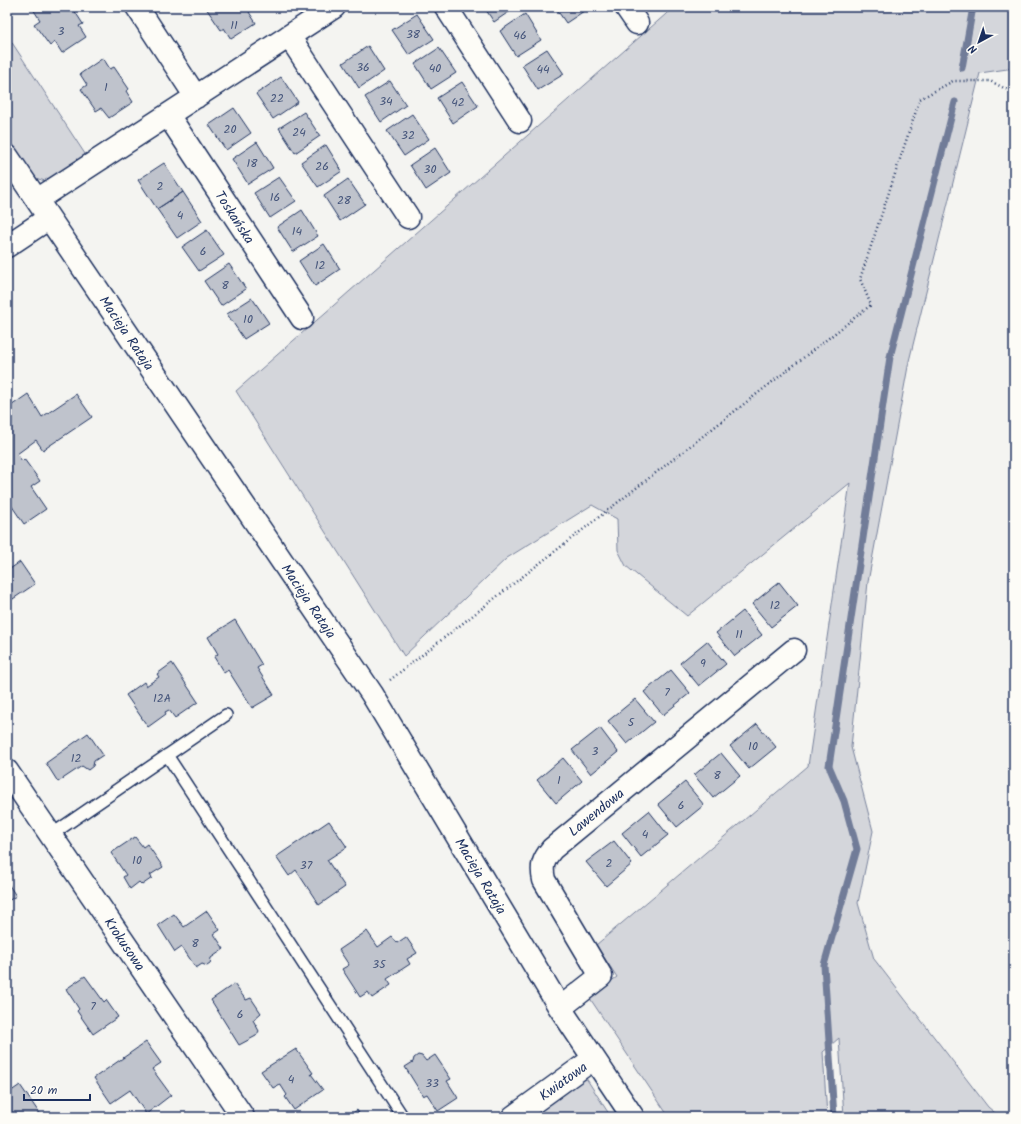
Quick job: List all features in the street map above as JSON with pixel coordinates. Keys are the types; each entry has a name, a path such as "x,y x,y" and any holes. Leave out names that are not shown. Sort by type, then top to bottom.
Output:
{"street":[{"path":"137,7 196,97"},
{"path":"37,200 334,7"},
{"path":"446,7 520,121"},
{"path":"289,36 408,217"},
{"name":"Toskańska","path":"168,115 302,318"},
{"name":"Macieja Rataja","path":"7,156 372,694 560,1008 592,1059 632,1117"},
{"path":"7,246 49,218"},
{"name":"Lawendowa","path":"560,1008 601,976 544,880 541,868 544,858 552,849 794,650"},
{"name":"Krokusowa","path":"7,771 242,1117"},
{"name":"Kwiatowa","path":"513,1117 592,1059"}],"lane":[{"path":"51,835 226,715"},
{"path":"167,755 403,1117"}],"path":[{"path":"372,694 871,305 860,279 920,99 952,81 990,81 1014,92"}],"shaded area":[{"path":"674,7 1014,7 1014,68 980,73 909,361 868,582 851,747 873,831 858,903 874,959 988,1107 1000,1117 844,1117 839,1038 823,1052 827,1117 669,1117 589,997 617,977 596,945 808,766 850,483 687,616 626,566 618,550 617,519 592,505 507,558 404,656 236,391"},
{"path":"7,35 87,157 53,181 45,181 29,176 7,144"},
{"path":"586,1078 611,1117 530,1117"}],"building":[{"path":"37,7 72,7 83,24 79,26 86,37 62,53 55,42 50,46 34,24 40,20 33,9"},
{"path":"254,7 249,12 256,23 231,39 224,28 221,30 206,8"},
{"path":"484,7 516,7 494,22"},
{"path":"555,7 590,7 566,23"},
{"path":"417,14 434,39 409,55 392,30"},
{"path":"525,14 541,40 516,56 500,31"},
{"path":"368,46 384,71 359,88 343,63"},
{"path":"439,48 456,73 431,89 415,64"},
{"path":"547,49 564,74 538,90 522,65"},
{"path":"103,58 110,69 114,67 129,89 126,91 133,102 109,118 101,108 96,111 81,89 87,85 80,74"},
{"path":"281,77 298,102 273,119 256,94"},
{"path":"390,81 406,105 381,122 365,97"},
{"path":"462,82 478,106 453,123 437,98"},
{"path":"234,108 251,133 226,150 209,125"},
{"path":"304,112 320,136 295,153 279,128"},
{"path":"412,114 429,139 404,156 387,131"},
{"path":"257,142 273,168 248,184 232,159"},
{"path":"326,145 342,171 318,187 301,162"},
{"path":"435,148 451,173 426,190 410,165"},
{"path":"164,163 183,192 157,209 138,180"},
{"path":"279,177 296,201 270,218 254,193"},
{"path":"348,179 365,204 340,221 324,196"},
{"path":"183,192 202,221 177,238 157,209"},
{"path":"302,210 318,236 293,252 277,227"},
{"path":"207,230 224,255 199,271 182,247"},
{"path":"324,244 340,269 315,286 299,261"},
{"path":"229,264 246,289 221,306 204,281"},
{"path":"252,298 269,323 244,339 227,314"},
{"path":"28,394 42,417 76,394 92,417 43,450 36,440 17,454 22,461 24,459 40,481 31,487 46,509 24,524 9,502 7,504 7,412 10,410 8,408"},
{"path":"20,562 35,584 7,603 7,571"},
{"path":"779,582 798,606 771,627 752,604"},
{"path":"743,611 762,635 735,656 716,633"},
{"path":"235,620 262,665 257,668 274,695 252,708 228,670 224,673 214,657 218,654 208,637"},
{"path":"707,641 726,664 699,686 680,663"},
{"path":"172,663 198,702 175,718 169,710 165,712 166,714 148,727 126,695 144,682 146,686 159,677 157,674"},
{"path":"671,670 690,693 663,715 644,692"},
{"path":"635,699 654,722 627,744 608,721"},
{"path":"757,724 776,747 749,769 730,746"},
{"path":"600,728 618,752 591,774 572,750"},
{"path":"88,733 103,755 94,761 93,766 88,770 82,766 58,782 46,763"},
{"path":"721,753 740,776 713,798 694,775"},
{"path":"563,758 582,781 556,803 537,780"},
{"path":"685,782 704,805 677,827 658,804"},
{"path":"649,811 668,835 641,857 622,833"},
{"path":"329,821 347,847 327,860 345,887 319,905 296,870 289,876 276,857"},
{"path":"135,837 143,847 147,844 163,867 150,875 152,878 142,885 139,882 130,889 123,877 126,875 111,853"},
{"path":"614,841 632,864 606,886 586,862"},
{"path":"7,882 16,896 8,901 7,904"},
{"path":"207,911 220,930 214,934 224,949 211,958 210,964 207,966 202,964 196,968 182,947 175,952 158,925 174,914 184,927"},
{"path":"367,931 378,947 392,937 397,943 406,937 417,953 407,959 410,964 387,979 391,985 372,998 368,992 360,997 342,969 349,965 339,950"},
{"path":"85,976 104,1002 106,1000 118,1017 93,1034 77,1011 79,1009 66,989"},
{"path":"234,984 246,1000 251,998 261,1013 253,1020 259,1031 256,1036 239,1045 211,1000"},
{"path":"146,1042 161,1063 152,1069 171,1095 145,1115 145,1112 130,1090 111,1103 94,1078"},
{"path":"296,1049 313,1073 311,1074 323,1090 294,1110 285,1097 287,1095 280,1084 273,1088 261,1071"},
{"path":"418,1055 422,1056 426,1061 435,1055 451,1079 447,1081 458,1098 438,1111 427,1094 423,1096 405,1067 413,1062 414,1058"},
{"path":"20,1085 42,1117 10,1117 7,1112 7,1094"},
{"path":"357,1110 361,1117 347,1117"}],"waterway":[{"path":"962,68 973,7"},
{"path":"834,1117 824,965 857,849 844,801 829,766 890,357 955,102"}]}
